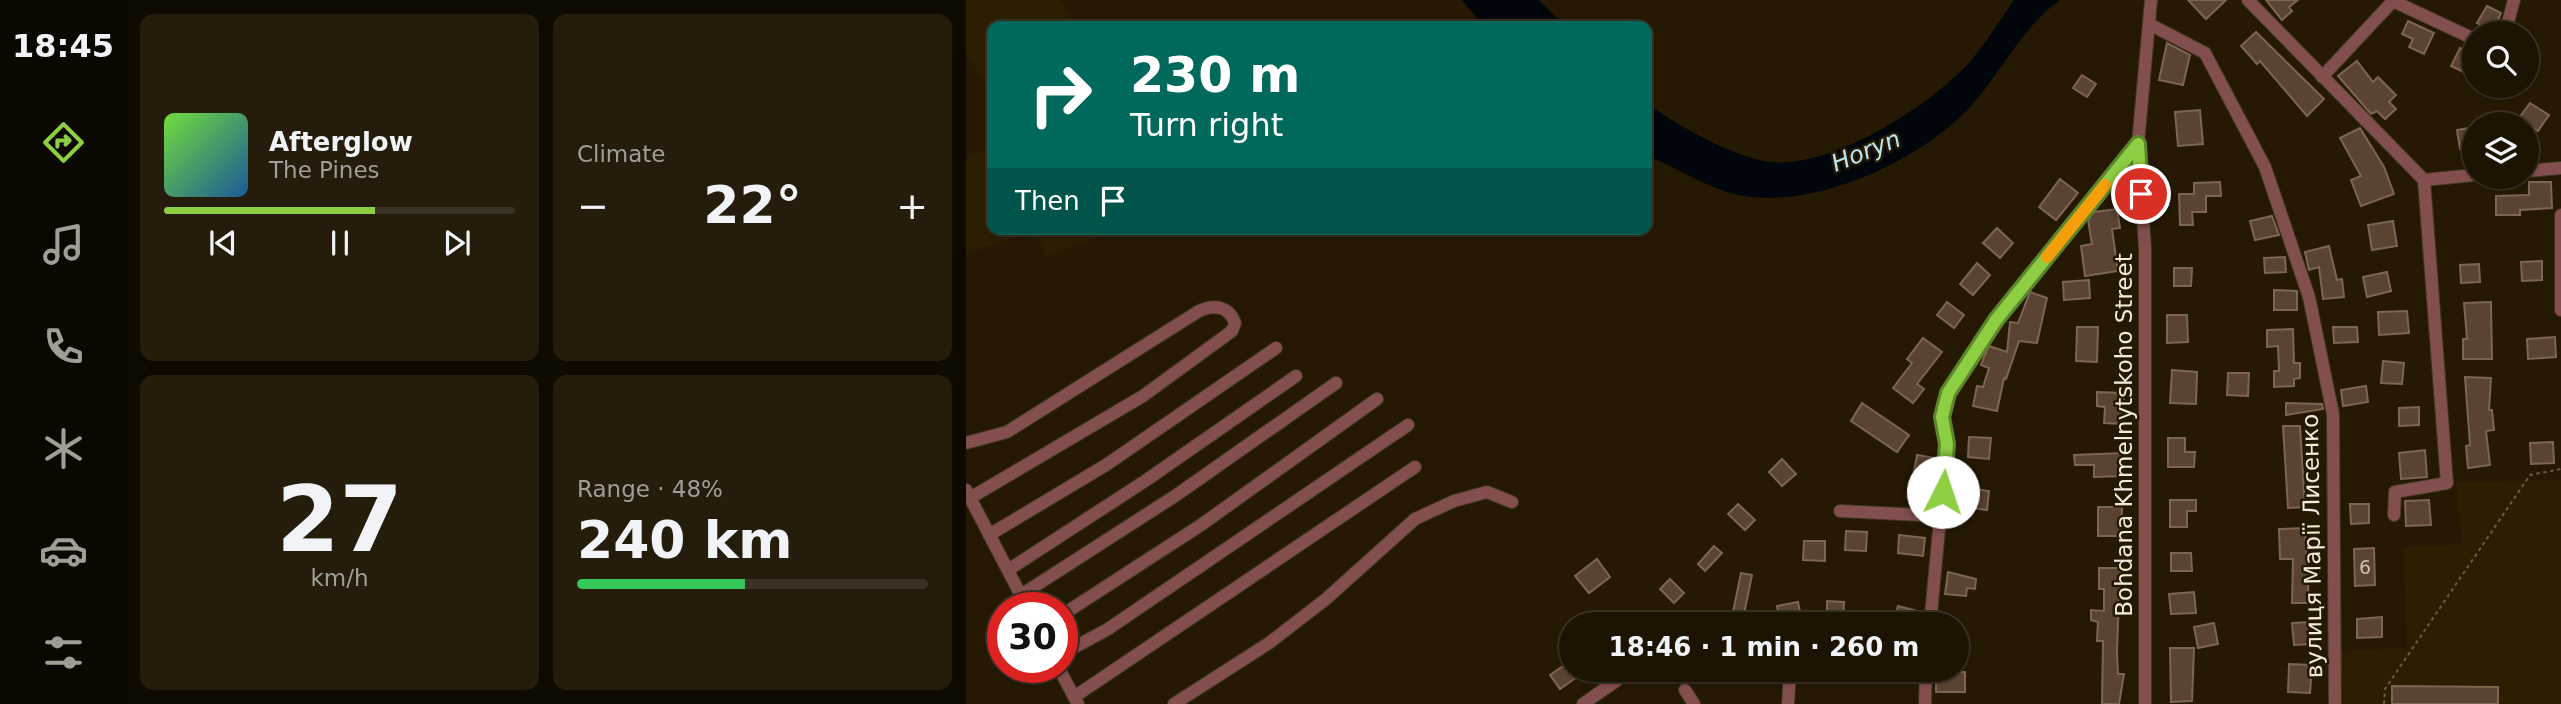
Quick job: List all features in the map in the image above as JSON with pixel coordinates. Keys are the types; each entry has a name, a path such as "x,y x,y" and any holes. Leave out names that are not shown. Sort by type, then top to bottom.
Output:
{"street":[{"name":"Bohdana Khmelnytskoho Street","path":"2145,704 2146,248 2138,144 2151,25 2151,0"},
{"path":"2248,0 2424,180 2447,483 2395,492 2395,515"},
{"path":"2508,21 2514,0"},
{"path":"2322,77 2393,1 2462,34"},
{"name":"вулиця Марії Лисенко","path":"2151,25 2205,53 2265,167 2309,297 2333,414 2335,704"},
{"path":"1931,612 1947,444 1942,417 1948,393 1996,320 2138,144"},
{"path":"2539,170 2561,168"},
{"path":"2424,180 2462,176"},
{"path":"2561,215 2561,310"},
{"path":"966,443 1007,432 1199,311 1209,307 1226,309 1233,316 1235,323 1232,331 1143,396 968,494 1019,592"},
{"path":"989,535 1106,465 1276,348"},
{"path":"1007,570 1145,481 1296,376"},
{"path":"1037,592 1336,383"},
{"path":"1078,605 1200,525 1377,399"},
{"path":"1078,645 1108,629 1408,425"},
{"path":"1066,683 1076,701 1415,467"},
{"path":"1174,704 1269,643 1326,599 1415,519 1454,501 1487,492 1512,502"},
{"path":"1840,511 1941,516"},
{"path":"1583,704 1614,682"},
{"path":"1788,704 1789,682"},
{"path":"1925,704 1926,682"},
{"path":"1685,690 1695,704"}],"path":[{"path":"2384,704 2385,689 2530,475 2561,469"}],"shaded area":[{"path":"966,0 1060,0 1072,21 987,21 987,88 966,52"},
{"path":"987,148 987,235 1021,235 966,254 966,157"},
{"path":"1038,235 1103,235 1045,257"},
{"path":"2561,480 2561,704 2335,704 2335,652 2407,647 2403,547 2462,544 2456,482"}],"water":[{"path":"1462,0 1539,0 1560,21 1479,21"},
{"name":"Horyn","path":"2014,0 2060,0 2034,23 1982,93 1950,125 1899,160 1840,186 1779,198 1751,197 1711,186 1652,158 1652,106 1706,139 1741,154 1771,162 1820,156 1846,147 1898,120 1943,88 1989,38"}],"building":[{"path":"2188,0 2226,0 2206,19"},
{"path":"2266,0 2298,0 2289,7 2292,11 2282,20"},
{"path":"2487,6 2501,13 2498,21 2478,21"},
{"path":"2408,21 2434,33 2424,54 2409,47 2413,39 2402,34"},
{"path":"2256,32 2324,99 2307,116 2260,61 2257,64 2241,46"},
{"path":"2167,43 2190,55 2183,85 2159,80"},
{"path":"2460,48 2462,49 2462,71 2451,66"},
{"path":"2357,61 2373,82 2378,77 2396,95 2389,102 2396,109 2385,119 2377,111 2371,114 2338,76"},
{"path":"2082,75 2096,84 2087,97 2073,88"},
{"path":"2530,103 2549,115 2539,130 2539,112 2523,112"},
{"path":"2200,110 2203,144 2178,146 2175,112"},
{"path":"2360,128 2384,167 2394,194 2361,206 2351,180 2361,176 2340,138"},
{"path":"2462,129 2462,149 2460,149 2457,130"},
{"path":"2060,179 2078,193 2056,220 2039,207"},
{"path":"2220,182 2221,196 2206,196 2206,212 2192,212 2193,225 2180,225 2179,194 2194,194 2194,183"},
{"path":"2539,182 2551,182 2552,208 2520,210 2520,215 2496,215 2496,196 2529,195 2529,189 2539,189"},
{"path":"2117,209 2120,228 2112,229 2118,271 2085,276 2081,246 2092,244 2088,220 2094,212"},
{"path":"2272,216 2279,235 2255,240 2250,221"},
{"path":"2393,221 2397,246 2372,250 2368,225"},
{"path":"1997,228 2013,243 2000,258 1983,243"},
{"path":"2329,246 2337,280 2342,279 2344,297 2323,299 2319,267 2309,270 2305,252"},
{"path":"2285,257 2286,272 2265,273 2264,258"},
{"path":"2542,261 2542,280 2522,281 2521,262"},
{"path":"1977,263 1990,275 1973,295 1960,284"},
{"path":"2479,264 2480,282 2461,283 2460,265"},
{"path":"2174,268 2192,268 2191,286 2174,286"},
{"path":"2387,272 2391,291 2367,297 2363,277"},
{"path":"2089,280 2090,298 2064,300 2063,282"},
{"path":"2274,290 2297,291 2297,310 2274,310"},
{"path":"2030,292 2047,298 2037,343 2019,341 2006,379 2004,378 1997,411 1973,406 1977,386 1983,387 1989,368 1981,365 1989,346 2007,352 2010,322 2018,323"},
{"path":"1947,302 1964,315 1954,328 1937,315"},
{"path":"2491,302 2492,359 2463,359 2463,339 2467,339 2464,303"},
{"path":"2407,311 2409,333 2379,335 2378,312"},
{"path":"2167,315 2187,315 2188,342 2167,343"},
{"path":"2077,327 2098,327 2097,362 2076,361"},
{"path":"2333,327 2357,327 2358,342 2334,343"},
{"path":"2293,329 2294,363 2300,363 2300,378 2294,379 2294,386 2274,387 2274,371 2279,371 2278,346 2267,347 2267,330"},
{"path":"2555,337 2556,357 2528,359 2527,339"},
{"path":"1923,338 1942,352 1917,384 1924,389 1913,403 1893,388 1912,363 1907,359"},
{"path":"2383,361 2404,363 2402,384 2381,383"},
{"path":"2172,370 2197,372 2196,404 2170,403"},
{"path":"2228,373 2249,373 2248,396 2227,395"},
{"path":"2465,377 2491,378 2489,410 2492,410 2494,430 2486,431 2490,465 2468,468 2466,446 2470,445"},
{"path":"2366,386 2368,402 2343,406 2341,390"},
{"path":"2097,392 2124,393 2122,424 2104,423 2105,407 2097,406"},
{"path":"1862,403 1909,435 1897,452 1851,421"},
{"path":"2286,403 2322,404 2323,409 2286,415"},
{"path":"2419,407 2419,425 2399,426 2399,408"},
{"path":"2283,426 2300,426 2305,507 2288,508"},
{"path":"1969,437 1991,438 1989,459 1968,457"},
{"path":"2168,438 2185,438 2185,452 2195,452 2194,467 2168,467"},
{"path":"2553,442 2554,463 2531,464 2530,443"},
{"path":"2425,450 2427,477 2401,479 2399,453"},
{"path":"2122,453 2123,476 2094,477 2094,465 2075,465 2074,455"},
{"path":"1917,455 1935,458 1931,480 1913,477"},
{"path":"1782,459 1796,474 1782,486 1769,472"},
{"path":"1962,487 1989,491 1987,510 1959,506"},
{"path":"2170,500 2196,500 2196,511 2187,511 2187,527 2170,527"},
{"path":"2429,500 2431,525 2406,526 2405,501"},
{"path":"1738,504 1755,520 1745,530 1728,514"},
{"path":"2350,504 2369,504 2369,523 2351,524"},
{"path":"2098,507 2122,507 2121,536 2098,536"},
{"path":"2305,528 2309,603 2292,603 2293,559 2280,559 2279,529"},
{"path":"1846,531 1867,532 1866,551 1845,550"},
{"path":"1899,535 1925,538 1923,556 1898,553"},
{"path":"1804,541 1825,541 1825,561 1803,560"},
{"path":"1714,546 1722,553 1705,571 1698,564"},
{"path":"2374,548 2375,585 2355,586 2354,549"},
{"path":"2171,553 2191,553 2192,571 2171,571"},
{"path":"1597,559 1610,577 1589,593 1575,576"},
{"path":"2099,568 2120,568 2117,653 2118,674 2124,674 2119,704 2102,704 2103,641 2097,641 2098,622 2091,620 2091,610 2104,611 2104,589 2099,589"},
{"path":"1948,572 1976,579 1975,589 1967,588 1966,596 1945,594"},
{"path":"1741,573 1752,575 1744,612 1733,612"},
{"path":"1670,579 1684,593 1674,603 1660,589"},
{"path":"2194,592 2196,613 2171,614 2169,594"},
{"path":"1827,601 1844,602 1843,612 1827,612"},
{"path":"1798,602 1800,612 1778,612 1777,606"},
{"path":"1898,606 1917,611 1917,612 1896,612"},
{"path":"2382,617 2382,637 2357,638 2357,619"},
{"path":"2312,622 2313,644 2294,645 2292,623"},
{"path":"2214,623 2218,644 2198,648 2194,627"},
{"path":"2170,648 2194,648 2192,701 2171,702"},
{"path":"2289,664 2312,665 2310,693 2288,692"},
{"path":"1559,669 1559,682 1570,682 1560,689 1550,675"},
{"path":"1936,682 1965,682 1965,692 1936,692"},
{"path":"2392,686 2498,687 2498,704 2392,704"}],"slow traffic":[{"path":"2047,257 2105,185"}],"route":[{"path":"1943,492 1947,444 1942,417 1948,393 1996,320 2138,144 2141,194"}]}
